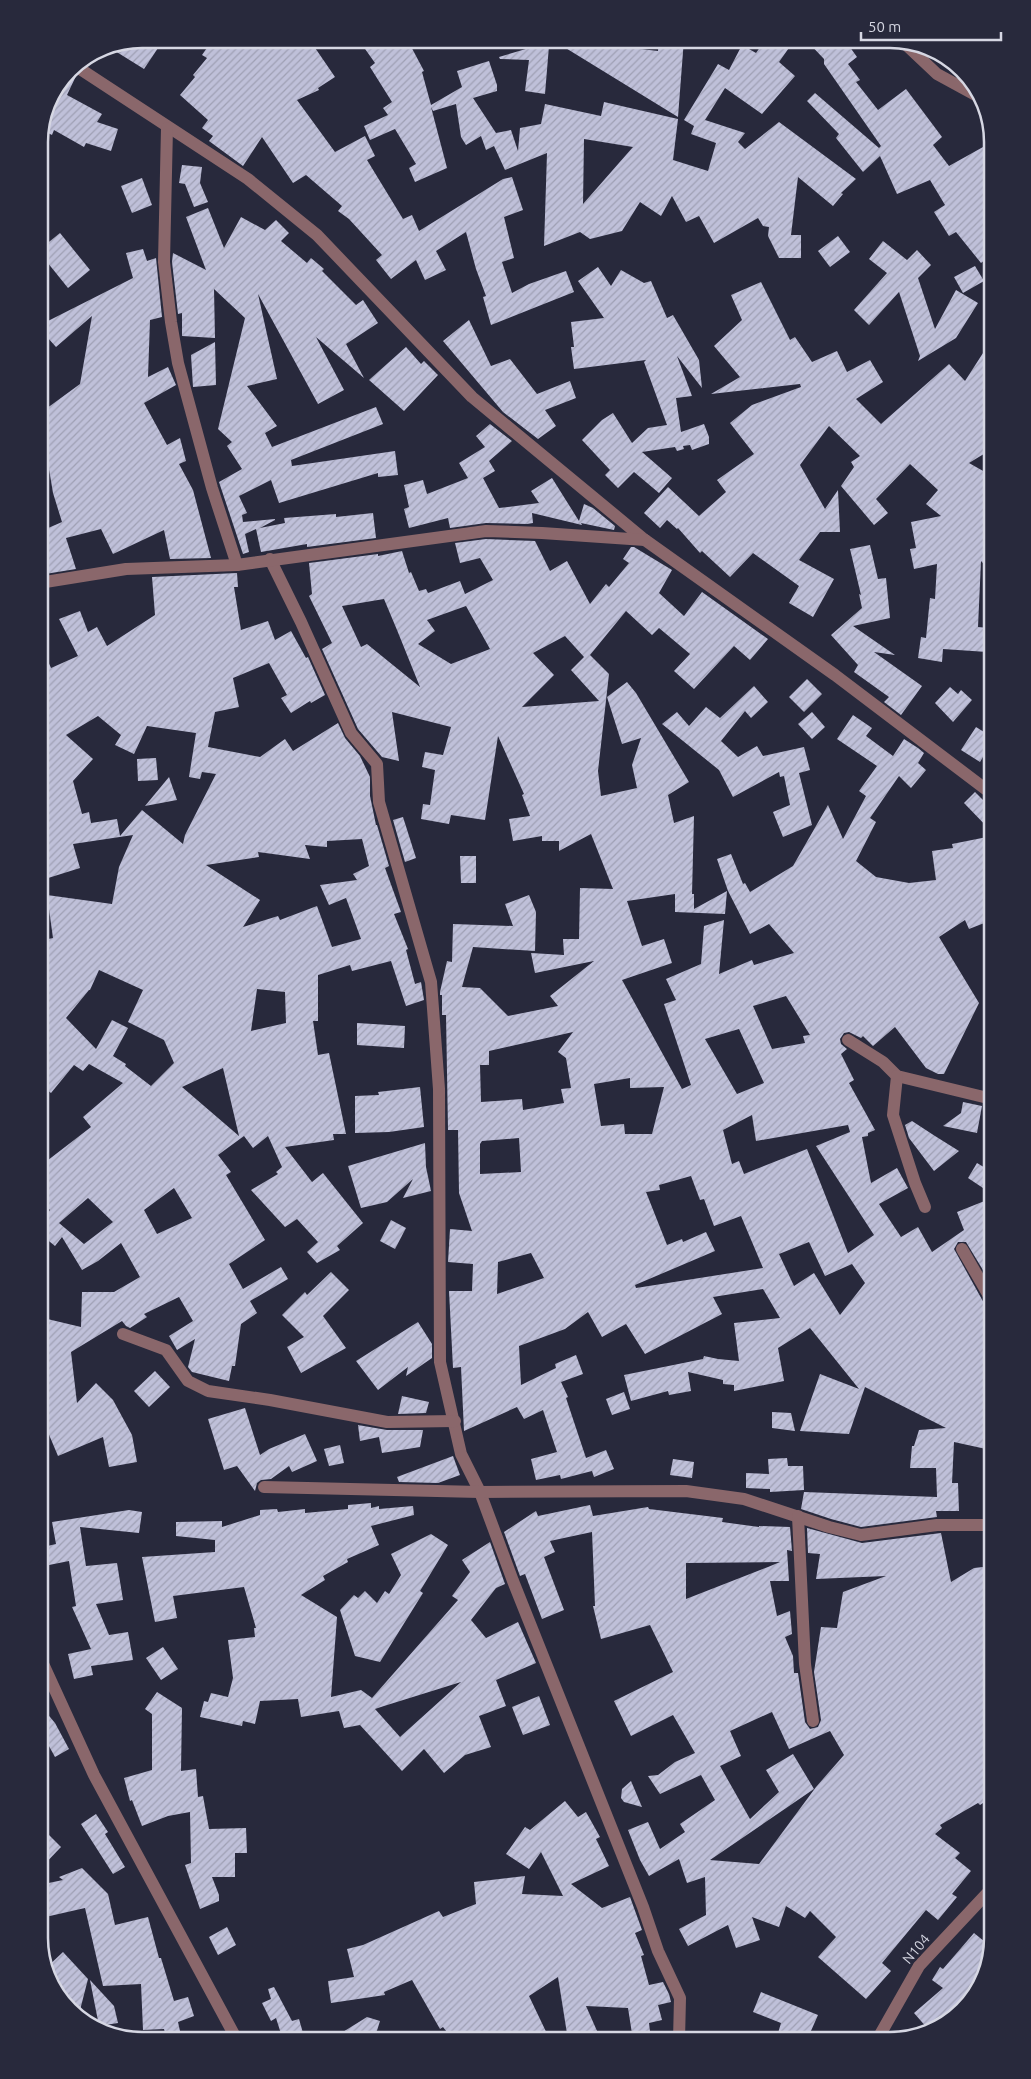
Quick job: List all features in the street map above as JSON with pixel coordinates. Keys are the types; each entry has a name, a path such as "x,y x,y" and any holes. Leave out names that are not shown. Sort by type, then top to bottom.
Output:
{"street":[{"path":"911,50 937,74 969,91"},
{"path":"80,70 248,180 317,236 472,397 646,540 835,675 984,788"},
{"path":"167,128 164,262 171,322 178,363 210,480 237,565"},
{"path":"48,582 126,568 237,565 486,531 646,540"},
{"path":"270,559 301,622 350,733 377,764 379,802 430,982 439,1089 440,1362 461,1454 480,1492 513,1581 643,1906 658,1951 680,1998 679,2032"},
{"path":"848,1040 883,1062 897,1076 984,1097"},
{"path":"897,1076 893,1115 915,1183 925,1206"},
{"path":"962,1249 984,1287"},
{"path":"123,1334 166,1350 188,1381 208,1391 270,1400 387,1422 455,1421"},
{"path":"264,1486 480,1492 686,1491 744,1499 830,1528 861,1535 937,1525 984,1525"},
{"path":"798,1516 803,1584 805,1664 813,1722"},
{"path":"48,1675 94,1775 232,2031"},
{"name":"N104","path":"882,2032 919,1966 984,1897"}],"building":[{"path":"135,48 158,48 144,69 115,51"},
{"path":"207,48 315,48 335,77 318,88 319,90 297,100 335,152 365,136 375,156 367,160 403,219 412,215 419,231 503,179 512,177 523,210 504,217 514,258 502,262 512,293 529,284 566,271 574,292 491,325 483,297 486,296 466,232 436,251 446,270 425,280 416,260 391,279 376,260 382,255 349,219 338,211 342,206 306,175 293,183 262,137 243,166 209,141 213,136 202,128 208,120 180,95 195,77 193,75 207,58 202,55"},
{"path":"364,48 412,48 424,71 422,72 431,105 462,87 457,71 489,61 497,85 497,91 473,98 496,133 511,130 518,151 520,128 541,124 545,104 601,116 604,102 678,119 673,160 708,171 716,143 691,134 694,126 684,120 718,64 729,70 740,48 747,48 756,53 760,48 789,48 779,62 795,76 762,114 725,88 705,120 745,133 738,142 745,149 779,122 856,179 841,193 843,194 833,206 798,177 791,235 801,235 801,258 779,258 768,236 769,227 763,226 758,218 714,243 699,216 686,222 672,196 661,216 640,202 622,231 590,239 580,232 544,246 547,153 505,170 494,146 486,150 481,136 466,145 461,137 456,104 433,111 431,107 447,168 415,182 409,168 416,164 395,129 370,140 364,126 388,115 383,108 392,102 370,67 375,63","holes":["584,139 633,147 583,204"]},
{"path":"529,48 549,48 545,94 525,91 529,60 500,59 499,57"},
{"path":"566,48 632,48 658,51 658,48 683,48 678,117"},
{"path":"814,48 851,48 857,57 848,64 860,80 856,82 878,110 906,89 942,137 933,145 949,166 984,146 984,261 981,263 956,232 949,236 934,212 945,205 930,180 897,194 880,156 863,172 836,138 839,134 807,101 815,93 879,148 881,146 824,64 824,59"},
{"path":"75,75 67,95 102,114 97,122 118,129 111,151 86,143 84,147 54,130 52,135 48,133 48,129 55,105 63,89"},
{"path":"182,165 202,167 200,183 208,202 194,207 185,184 179,183"},
{"path":"142,178 152,205 132,213 121,186"},
{"path":"208,208 224,248 241,217 265,230 276,220 289,233 281,241 307,263 311,258 324,269 322,271 356,305 363,300 378,323 346,344 364,378 316,337 344,390 318,404 258,294 277,379 247,386 277,426 265,433 272,447 376,407 383,424 291,460 292,466 395,451 398,475 378,477 378,473 279,503 271,480 239,496 247,513 242,515 243,522 275,519 260,528 285,523 284,518 336,514 336,517 373,513 376,538 307,547 307,544 261,552 256,529 245,534 249,552 243,554 219,482 242,469 227,446 232,442 218,429 245,318 214,289 215,338 182,336 182,313 178,314 172,262 173,253 206,270 186,217"},
{"path":"60,233 90,270 68,288 48,263 48,243"},
{"path":"838,236 850,252 830,267 818,251"},
{"path":"883,241 907,260 917,250 931,265 918,278 935,329 956,290 978,303 956,338 918,361 920,356 899,292 869,325 854,310 887,273 869,259"},
{"path":"143,249 147,261 156,258 162,317 150,320 148,377 168,367 176,385 144,403 167,445 180,438 186,461 179,464 193,490 211,558 170,559 164,530 113,554 101,529 66,538 76,569 48,574 48,528 62,522 53,493 48,463 48,407 80,384 92,316 56,347 48,338 48,321 133,278 126,253"},
{"path":"975,266 984,281 963,293 954,277"},
{"path":"598,267 611,286 621,270 644,283 651,281 667,318 673,315 699,360 702,388 677,356 692,396 676,398 681,432 704,424 709,437 709,444 692,450 690,445 683,446 684,449 677,451 675,447 642,452 672,478 659,493 634,472 618,488 605,475 610,470 582,440 602,420 613,413 632,443 648,428 667,425 644,362 646,360 574,369 571,347 574,347 571,322 604,318 578,281"},
{"path":"761,282 790,340 795,337 812,362 837,351 847,372 870,360 883,382 856,399 881,424 949,364 965,381 984,351 984,454 969,463 984,471 984,564 981,561 978,627 984,628 984,652 943,649 942,662 918,658 921,637 926,638 930,598 935,599 937,564 914,569 910,549 916,548 911,522 941,516 926,504 938,490 910,464 876,499 888,513 874,525 841,486 854,467 851,462 860,456 829,426 800,465 825,509 838,490 840,532 820,532 799,560 834,579 813,617 789,603 799,586 753,553 730,577 702,551 700,553 678,528 667,520 660,528 644,513 668,487 699,516 726,492 717,480 754,454 730,423 752,405 801,387 800,384 711,394 740,377 714,346 742,320 731,295"},
{"path":"469,320 491,366 510,359 537,394 570,381 576,398 545,410 556,426 538,439 503,412 443,341"},
{"path":"215,342 216,385 193,387 191,355"},
{"path":"406,347 421,364 424,361 438,375 404,411 369,380"},
{"path":"490,424 512,441 489,461 495,471 483,478 499,508 539,503 531,491 552,478 579,521 584,504 593,508 615,526 614,530 581,523 582,525 532,513 533,523 527,524 486,523 450,528 448,518 409,528 404,509 409,507 404,485 423,480 427,494 468,478 459,463 485,447 476,436"},
{"path":"486,539 535,541 550,571 567,561 590,604 606,584 609,587 629,563 623,559 631,547 634,547 672,570 659,593 684,616 702,592 768,639 750,660 734,646 694,689 674,671 690,654 659,628 652,635 626,611 590,655 609,674 598,771 601,796 637,788 632,765 641,738 622,744 607,697 627,682 636,693 689,782 668,795 674,823 694,816 692,894 694,894 694,909 727,891 725,914 675,912 675,894 627,901 642,946 664,939 672,963 622,980 682,1089 691,1085 664,1004 676,1000 666,979 701,964 704,926 724,920 719,974 752,960 754,965 794,953 769,924 750,934 728,891 717,859 731,854 743,884 745,883 750,892 793,866 828,805 843,839 866,796 859,791 877,766 837,739 853,715 872,728 866,736 893,756 904,739 918,748 924,753 918,763 926,770 911,788 899,776 870,818 876,822 856,861 876,877 909,883 936,880 932,851 953,848 952,844 984,838 984,923 969,929 965,920 939,937 979,1003 944,1074 938,1074 926,1068 895,1027 873,1046 863,1036 861,1038 849,1032 844,1033 840,1039 841,1044 847,1049 841,1054 854,1080 849,1083 875,1130 868,1133 868,1136 862,1137 871,1183 897,1168 908,1188 879,1204 901,1237 918,1227 932,1252 964,1230 957,1212 984,1201 984,1272 966,1242 958,1242 954,1249 984,1303 984,1449 954,1442 952,1483 958,1483 959,1511 936,1511 937,1517 861,1527 801,1509 804,1492 937,1497 936,1468 910,1468 912,1446 914,1446 919,1430 946,1428 865,1387 849,1434 800,1431 820,1374 859,1389 810,1328 778,1348 784,1381 734,1391 734,1385 723,1384 723,1380 688,1372 691,1391 669,1395 668,1391 631,1401 624,1375 703,1359 704,1356 739,1361 734,1323 780,1318 763,1289 713,1297 722,1314 645,1354 626,1324 602,1337 588,1312 565,1329 519,1346 521,1385 556,1368 555,1364 576,1355 583,1374 561,1382 568,1397 566,1398 586,1458 606,1450 614,1469 594,1477 592,1471 561,1479 560,1475 536,1480 531,1459 557,1452 543,1410 524,1419 517,1407 464,1431 461,1367 453,1368 449,1291 472,1291 473,1264 448,1262 450,1229 472,1231 459,1193 458,1130 448,1130 446,1015 442,1015 442,995 440,995 447,961 452,962 453,924 513,926 505,904 529,895 536,912 535,951 473,947 462,987 480,988 508,1016 558,1006 550,996 594,961 535,973 531,953 564,955 563,939 579,939 580,888 613,889 591,834 559,851 559,841 542,841 542,836 513,841 509,819 530,816 522,795 524,794 498,736 485,820 451,815 449,824 421,819 423,804 430,805 435,770 422,767 425,752 443,755 451,727 392,712 399,761 382,757 358,729 322,649 332,643 309,596 312,594 309,563 378,554 378,556 402,551 409,573 411,572 419,591 426,589 428,593 460,581 465,594 493,580 480,558 460,563 455,543","holes":["384,599 420,687 367,644 361,647 342,606","466,606 490,649 451,664 418,644 435,631 427,620","565,636 584,657 571,670 599,701 522,707 554,675 533,653","786,996 810,1035 803,1036 805,1043 772,1049 753,1006","739,1029 764,1083 737,1094 705,1039","573,1032 558,1052 566,1058 571,1088 561,1089 564,1103 523,1110 522,1099 481,1102 480,1065 489,1065 489,1051","630,1078 630,1088 664,1087 652,1134 625,1134 624,1124 601,1126 594,1084","752,1115 756,1141 848,1125 850,1132 816,1146 874,1235 848,1253 807,1149 744,1174 739,1161 732,1164 723,1130","519,1138 521,1172 480,1174 480,1144 482,1141","691,1176 700,1200 704,1199 714,1226 741,1216 763,1268 636,1288 635,1285 715,1251 706,1232 683,1242 682,1239 667,1245 646,1192 660,1190 659,1185","809,1242 825,1276 852,1264 865,1283 840,1315 814,1273 794,1286 779,1254","531,1253 544,1278 497,1294 498,1262"]},
{"path":"870,545 878,579 886,578 890,618 853,626 895,655 874,652 922,686 901,715 884,702 889,697 854,672 858,665 831,635 862,608 859,594 861,595 850,549"},
{"path":"237,573 238,587 234,587 241,630 268,621 275,640 291,631 306,658 308,657 325,695 311,703 310,701 291,713 281,698 287,695 269,663 233,678 239,707 215,712 208,747 260,757 285,739 293,751 338,723 345,738 360,756 370,777 370,796 376,825 389,866 385,868 401,912 394,914 408,949 406,950 415,984 421,982 424,1000 406,1006 391,961 352,971 350,965 318,975 318,1021 313,1021 318,1055 329,1053 346,1134 333,1134 334,1140 285,1147 312,1182 323,1173 363,1223 337,1246 340,1250 317,1263 307,1252 318,1242 297,1219 285,1227 251,1190 278,1174 276,1172 282,1167 268,1136 253,1148 244,1136 218,1155 231,1172 226,1175 265,1240 229,1264 243,1289 281,1267 288,1279 250,1301 257,1313 241,1324 235,1366 232,1366 229,1381 192,1372 188,1367 195,1339 177,1350 169,1336 193,1321 179,1297 144,1314 147,1317 130,1328 122,1321 71,1352 77,1403 96,1383 113,1400 132,1435 137,1462 109,1467 103,1437 58,1456 48,1432 48,1319 81,1327 82,1292 114,1292 140,1277 121,1243 98,1261 82,1270 62,1237 55,1246 48,1240 48,1213 50,1210 48,1208 48,1160 91,1127 83,1117 123,1083 89,1064 83,1071 74,1065 51,1093 48,1090 48,939 53,938 48,895 112,904 119,867 133,835 73,844 80,868 48,878 48,661 51,668 78,656 59,619 80,611 88,632 97,627 107,646 155,615 152,577","holes":["98,716 121,735 115,745 134,754 147,726 196,733 189,777 200,779 202,772 216,774 185,835 183,844 142,810 120,836 117,819 91,823 89,812 82,814 73,781 93,759 66,735","362,839 369,866 353,874 357,880 320,885 329,905 346,898 361,939 332,947 317,906 280,920 278,916 243,927 260,900 206,865 259,857 258,852 310,859 305,845 327,847 327,841","99,970 143,990 128,1022 164,1040 174,1063 151,1086 125,1066 126,1064 113,1056 128,1028 112,1020 96,1049 66,1018 90,990","257,989 285,992 286,1023 251,1031","223,1068 239,1136 182,1087","174,1188 192,1218 157,1234 144,1210","88,1198 113,1222 84,1244 59,1223"]},
{"path":"807,679 822,694 804,712 789,697"},
{"path":"754,686 768,702 751,718 745,711 721,741 738,757 757,746 763,756 804,747 810,770 799,773 812,825 783,837 773,812 790,805 784,776 780,777 779,772 733,797 719,770 662,724 677,712 689,726 706,707 720,718"},
{"path":"950,687 958,694 961,690 972,700 953,722 935,703"},
{"path":"812,712 825,727 812,739 798,724"},
{"path":"976,727 984,732 984,758 980,762 961,750"},
{"path":"156,758 158,780 138,781 137,759"},
{"path":"169,777 177,800 145,806"},
{"path":"975,792 984,801 984,824 964,803"},
{"path":"403,817 416,858 405,862 393,820"},
{"path":"460,856 476,856 476,883 461,883"},
{"path":"357,1023 405,1026 404,1048 357,1045"},
{"path":"420,1087 424,1127 389,1132 355,1133 355,1096 379,1095 378,1092"},
{"path":"963,1102 982,1106 977,1133 943,1126 961,1113"},
{"path":"912,1121 959,1151 934,1171 909,1138 905,1125"},
{"path":"425,1143 426,1167 431,1191 403,1198 413,1179 387,1202 361,1208 348,1166"},
{"path":"977,1163 984,1167 984,1189 968,1178"},
{"path":"391,1220 406,1228 395,1249 380,1241"},
{"path":"331,1272 349,1290 323,1316 346,1348 301,1373 287,1347 304,1337 282,1315 305,1292 307,1295"},
{"path":"418,1322 432,1344 432,1358 406,1376 408,1367 378,1390 356,1361"},
{"path":"155,1371 170,1387 149,1407 134,1391"},
{"path":"624,1392 630,1409 612,1415 606,1399"},
{"path":"402,1396 429,1402 426,1413 398,1414"},
{"path":"245,1408 260,1455 269,1449 305,1434 317,1461 292,1472 289,1466 271,1479 261,1480 257,1483 255,1491 237,1466 224,1470 208,1419"},
{"path":"772,1412 791,1413 795,1431 772,1428"},
{"path":"358,1425 387,1430 423,1430 420,1447 382,1453 379,1437 360,1441"},
{"path":"340,1445 344,1463 329,1466 324,1449"},
{"path":"453,1456 460,1475 438,1483 399,1482 397,1477"},
{"path":"787,1458 788,1466 803,1466 804,1490 770,1492 770,1489 746,1488 746,1473 769,1474 768,1459"},
{"path":"673,1459 694,1462 692,1478 670,1475"},
{"path":"371,1503 371,1508 379,1506 379,1509 413,1506 414,1515 371,1526 379,1545 347,1559 348,1562 323,1576 325,1580 301,1595 337,1617 331,1697 361,1690 372,1698 458,1600 452,1596 470,1572 462,1560 490,1542 505,1584 496,1588 471,1620 486,1638 518,1622 536,1663 496,1680 506,1706 479,1716 491,1747 465,1755 444,1773 424,1749 402,1771 360,1725 344,1728 339,1711 301,1717 298,1699 260,1701 255,1724 243,1721 242,1726 200,1717 204,1701 208,1702 211,1693 228,1697 233,1678 228,1640 255,1637 254,1628 256,1628 244,1587 173,1596 177,1618 155,1622 142,1557 215,1552 215,1540 176,1536 176,1522 222,1521 222,1527 260,1515 260,1510 277,1509 278,1512 305,1509 305,1513 348,1509 348,1505","holes":["461,1682 400,1737 375,1709"]},
{"path":"590,1505 593,1516 648,1507 649,1509 723,1518 722,1522 759,1527 790,1527 792,1551 787,1550 789,1581 770,1581 777,1616 790,1611 792,1634 785,1637 793,1656 794,1673 798,1673 805,1722 810,1729 818,1727 821,1720 814,1672 821,1627 837,1628 843,1592 886,1576 816,1579 820,1554 808,1553 807,1528 862,1543 941,1533 951,1582 974,1568 984,1567 984,1802 980,1805 978,1803 940,1825 942,1828 935,1834 960,1853 955,1858 971,1871 952,1894 957,1897 938,1920 926,1910 882,1963 891,1971 866,1999 818,1957 836,1937 810,1911 805,1918 786,1906 779,1927 752,1917 760,1940 736,1948 728,1925 688,1946 679,1929 706,1915 705,1877 687,1883 679,1859 649,1876 640,1860 628,1830 648,1822 660,1849 685,1832 680,1824 715,1800 701,1775 660,1794 648,1776 658,1775 675,1762 695,1753 673,1715 631,1736 614,1701 673,1672 650,1625 601,1639 593,1606 595,1606 592,1532 550,1541 555,1552 544,1557 564,1610 542,1619 525,1574 520,1576 504,1532 536,1511 538,1516","holes":["780,1562 686,1599 686,1563","772,1712 789,1749 830,1731 844,1755 816,1787 759,1864 710,1860 814,1789 793,1754 766,1770 779,1792 750,1819 720,1766 741,1756 730,1731"]},
{"path":"129,1510 142,1512 139,1533 80,1527 86,1566 117,1563 123,1600 96,1604 109,1635 128,1632 133,1660 91,1666 93,1675 74,1679 68,1654 91,1649 72,1607 76,1606 69,1561 48,1565 48,1546 56,1544 52,1522"},
{"path":"431,1534 448,1545 420,1591 423,1593 380,1662 355,1656 340,1610 354,1595 358,1598 365,1591 377,1603 385,1591 389,1594 401,1575 391,1554"},
{"path":"163,1647 178,1669 161,1680 146,1658"},
{"path":"157,1692 182,1708 181,1771 196,1769 198,1797 203,1796 209,1829 246,1828 247,1853 235,1853 235,1877 212,1877 219,1895 219,1901 200,1909 185,1865 191,1863 190,1812 168,1816 142,1826 132,1800 130,1801 124,1778 152,1770 152,1714 145,1709"},
{"path":"539,1696 550,1725 523,1735 512,1707"},
{"path":"48,1715 55,1723 69,1749 55,1757 48,1744"},
{"path":"631,1781 642,1807 624,1802 621,1798 622,1789"},
{"path":"565,1801 578,1817 586,1812 600,1837 596,1839 609,1866 571,1884 602,1908 630,1897 642,1930 635,1933 644,1955 641,1956 649,1985 663,1982 671,2002 658,2005 662,2020 649,2023 650,2032 632,2032 628,2008 586,2006 597,2032 567,2032 558,1977 529,1996 546,2032 446,2031 443,2027 440,2029 412,1980 384,1992 385,1995 331,2003 328,1981 354,1977 347,1949 363,1945 439,1911 443,1917 476,1904 474,1882 525,1876 522,1894 563,1896 541,1852 529,1869 506,1854 525,1827 530,1830"},
{"path":"96,1814 108,1832 105,1834 125,1867 113,1874 81,1824"},
{"path":"48,1834 61,1847 48,1861"},
{"path":"82,1868 108,1894 115,1925 148,1917 159,1958 161,1958 174,2001 188,1997 194,2016 178,2022 180,2031 165,2031 164,2029 143,2030 141,1984 103,1986 85,1908 48,1916 48,1883 63,1880 59,1877"},
{"path":"227,1927 236,1945 218,1955 209,1937"},
{"path":"974,1933 984,1941 979,1968 968,1990 947,2012 924,2025 914,2013 943,1988 932,1980 940,1967 943,1969"},
{"path":"63,1952 88,1979 80,2009 60,1985 51,1963"},
{"path":"90,1980 114,2006 118,2023 106,2025 98,2021"},
{"path":"274,1987 292,2021 299,2019 302,2031 280,2031 276,2018 271,2021 262,2003 271,1999 268,1989"},
{"path":"761,1992 818,2015 811,2032 778,2032 781,2023 753,2012"},
{"path":"367,2017 380,2021 377,2031 344,2031"}]}
